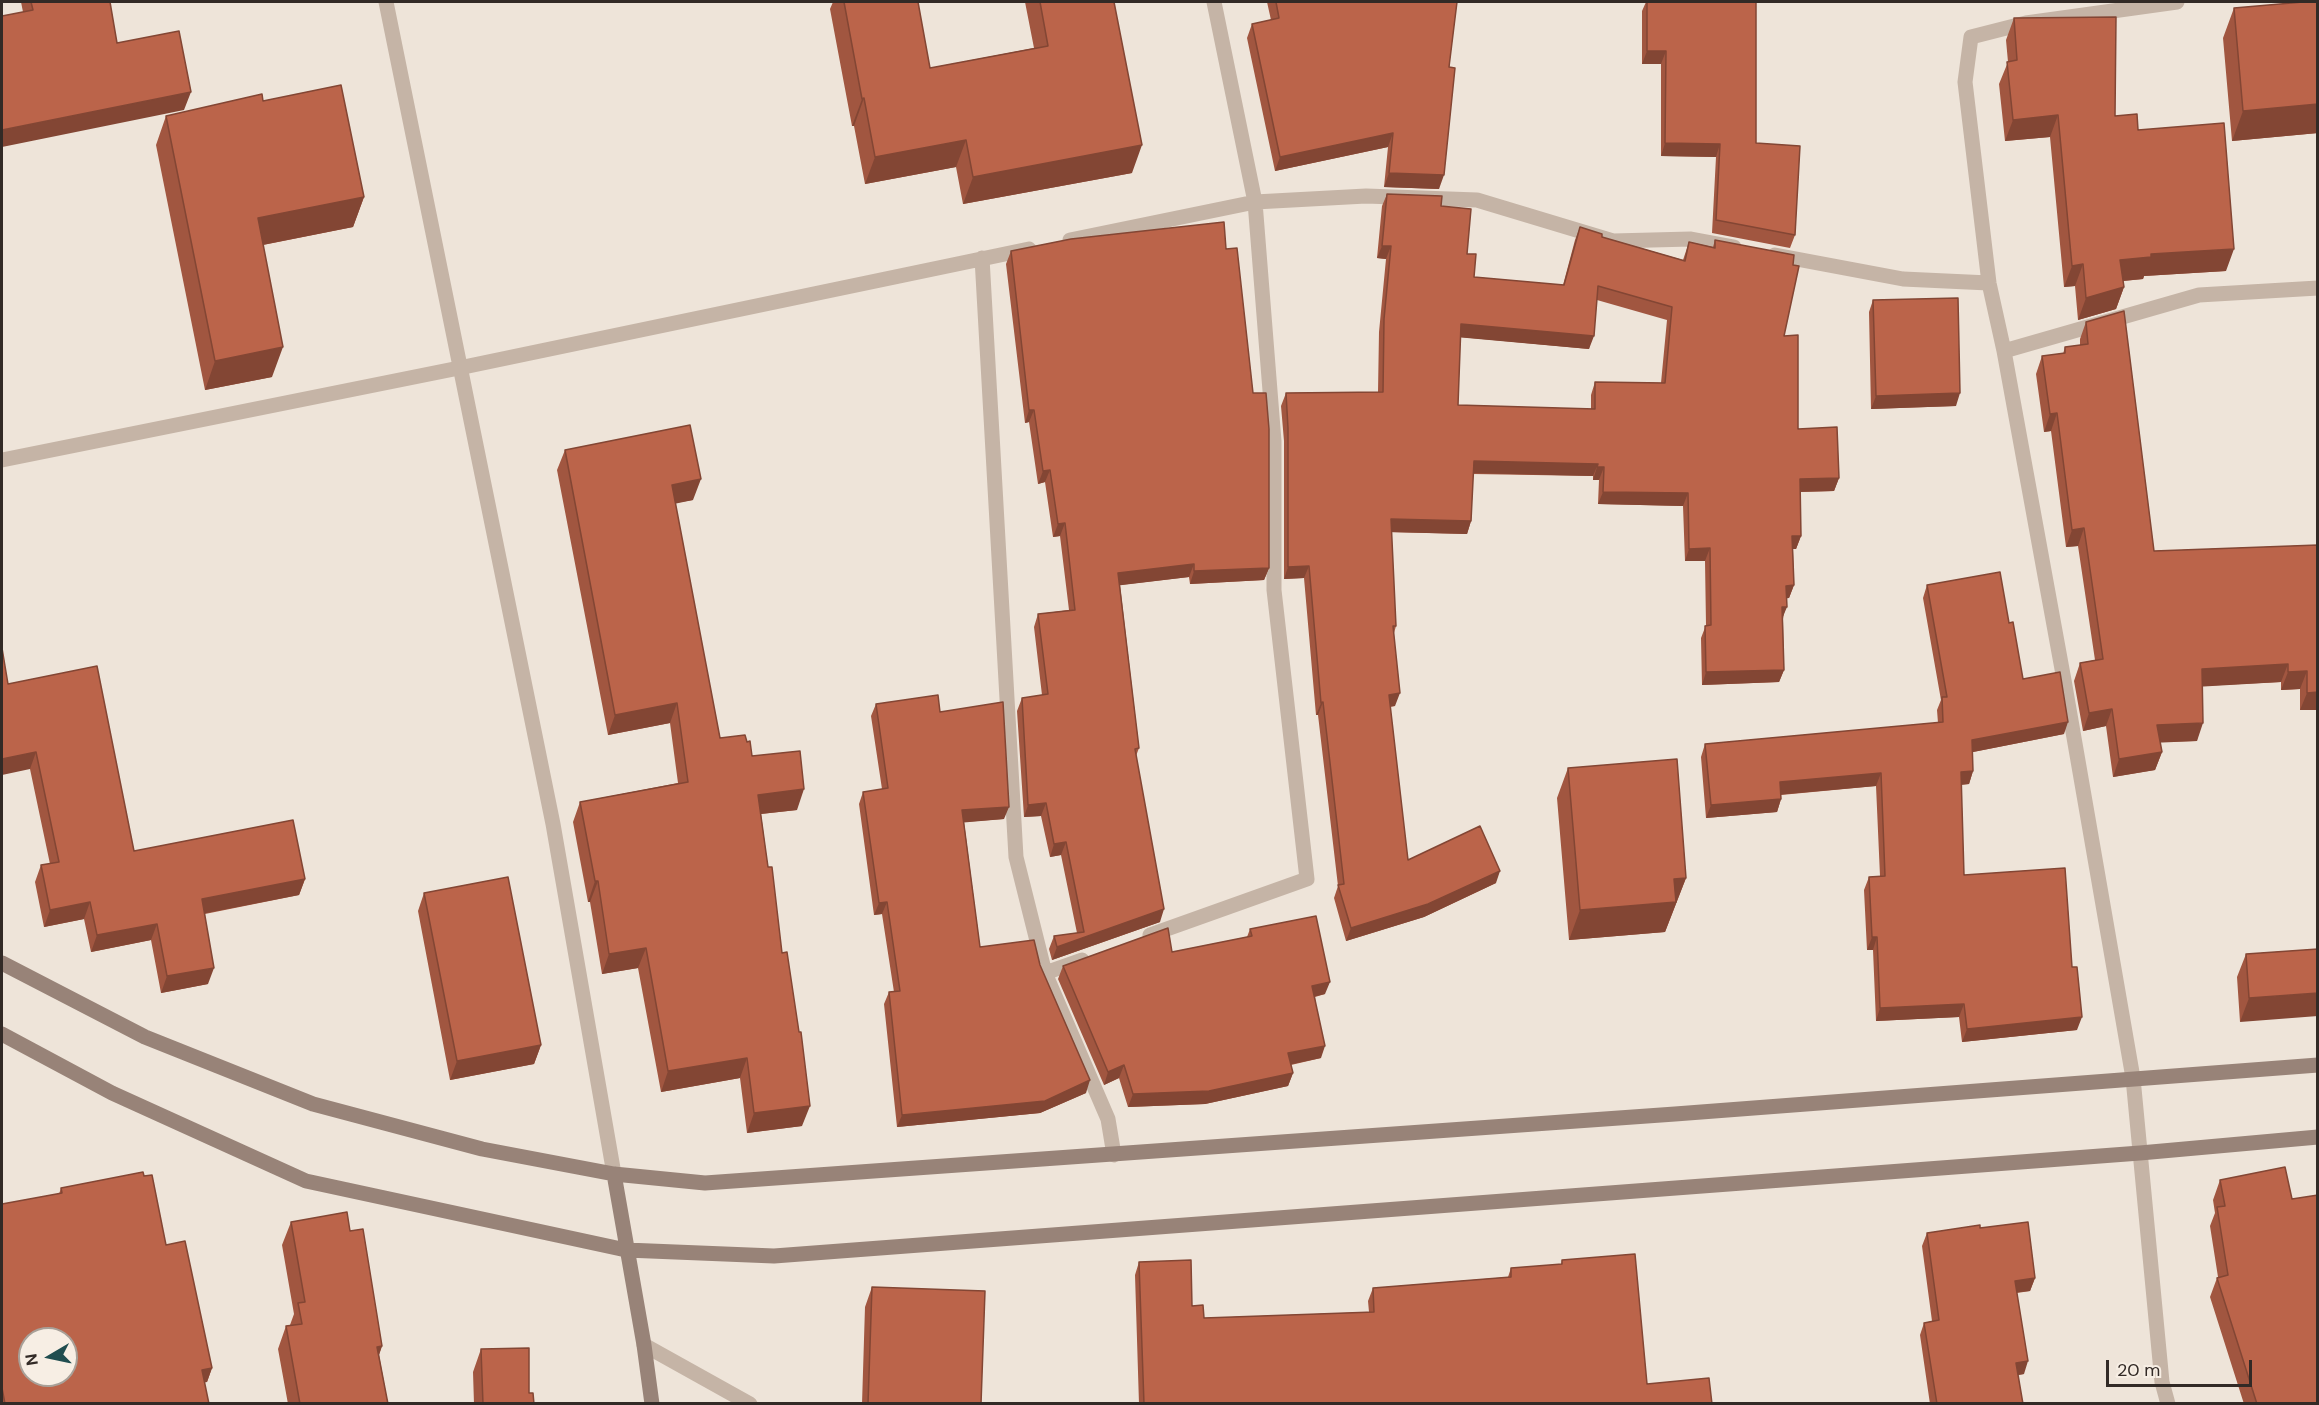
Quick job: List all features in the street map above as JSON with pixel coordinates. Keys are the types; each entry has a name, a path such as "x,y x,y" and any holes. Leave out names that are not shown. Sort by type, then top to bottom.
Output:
{"main road":[{"path":"2,963 145,1037 313,1104 482,1149 614,1174 705,1184 1687,1114 2318,1065"},
{"path":"2,1034 112,1093 306,1181 626,1250 774,1256 2140,1153 2318,1137"},
{"path":"614,1174 652,1404"}],"street":[{"path":"386,2 553,824 614,1174"},
{"path":"1132,942 1307,879 1274,590 1274,441 1255,202 1214,2"},
{"path":"2168,1404 2162,1382 2133,1078 2064,680 2004,351 1989,283 1965,82 1971,36 2026,23 2177,2"},
{"path":"2,460 459,368 1255,202 1366,196 1477,200 1613,241 1691,239 1903,279 1989,283"},
{"path":"982,258 1016,857 1045,973 1108,1119 1114,1155"},
{"path":"2004,351 2199,295 2318,288"},
{"path":"1045,973 1100,953"},
{"path":"644,1345 750,1404"}],"building":[{"path":"31,2 110,2 117,43 179,31 191,92 2,130 2,16 33,10"},
{"path":"844,2 918,2 930,68 1048,46 1040,2 1114,2 1142,145 973,177 966,140 875,157"},
{"path":"1276,2 1457,2 1449,67 1455,68 1444,175 1389,173 1393,133 1280,157 1252,24 1279,18"},
{"path":"1647,2 1756,2 1756,143 1800,146 1795,235 1716,220 1720,144 1665,143 1666,51 1647,51"},
{"path":"2318,2 2318,104 2243,111 2234,8"},
{"path":"2116,17 2115,116 2137,114 2138,130 2224,123 2234,249 2151,254 2151,257 2120,260 2124,287 2086,298 2083,264 2072,266 2058,115 2013,120 2007,62 2017,60 2014,18"},
{"path":"341,85 364,197 258,218 283,347 215,361 166,116 262,94 263,101"},
{"path":"1387,194 1442,196 1441,206 1471,209 1467,254 1476,254 1474,277 1564,285 1580,227 1602,234 1602,237 1685,261 1689,242 1715,248 1715,240 1794,255 1793,265 1799,266 1784,336 1798,335 1798,429 1837,427 1839,478 1800,479 1801,536 1792,536 1794,585 1786,586 1787,607 1782,607 1784,670 1706,672 1705,626 1711,625 1710,548 1689,549 1688,493 1603,492 1604,467 1597,467 1598,464 1474,461 1471,521 1391,519 1396,626 1393,626 1400,693 1389,695 1408,860 1480,826 1500,871 1428,904 1351,928 1338,885 1344,884 1323,702 1321,703 1309,566 1288,567 1286,393 1383,392 1384,319 1391,246 1382,246","holes":["1598,286 1672,307 1665,383 1595,382 1595,409 1458,405 1461,324 1594,336"]},
{"path":"1224,222 1226,249 1237,248 1253,393 1266,393 1269,429 1269,568 1194,571 1194,564 1118,573 1139,748 1135,749 1164,909 1057,947 1054,936 1084,932 1066,842 1054,844 1046,803 1028,805 1022,698 1048,694 1038,614 1075,610 1065,523 1058,524 1050,470 1043,471 1034,410 1029,410 1011,251 1071,239"},
{"path":"1958,298 1960,393 1876,396 1873,300"},
{"path":"2124,311 2154,551 2318,545 2318,692 2307,693 2307,671 2288,672 2288,664 2202,669 2203,723 2157,725 2162,752 2119,759 2112,709 2089,713 2080,663 2103,659 2084,528 2072,530 2057,413 2050,414 2042,356 2065,353 2065,347 2088,344 2086,322"},
{"path":"690,425 701,479 672,485 720,738 745,735 747,742 750,741 752,756 800,751 804,789 758,795 768,867 772,867 782,953 787,952 799,1032 801,1032 810,1106 754,1113 747,1058 668,1071 646,948 609,954 598,881 595,881 580,802 688,782 677,703 615,715 565,450"},
{"path":"2000,572 2009,623 2013,622 2023,679 2060,672 2068,722 1972,740 1973,771 1961,772 1964,875 2065,868 2072,967 2077,967 2082,1017 1967,1029 1964,1004 1880,1008 1877,937 1872,937 1869,877 1885,876 1881,773 1780,782 1781,799 1711,805 1705,744 1943,722 1942,697 1947,697 1927,585"},
{"path":"2,648 8,684 97,666 134,851 293,820 305,879 202,899 214,968 167,976 157,924 97,935 90,902 50,910 41,865 59,862 36,752 2,759"},
{"path":"938,695 940,712 1003,702 1009,807 962,810 980,947 1034,940 1040,965 1090,1080 1045,1101 902,1115 889,992 900,991 887,902 879,903 863,792 888,788 876,704"},
{"path":"1677,759 1686,878 1674,879 1676,902 1580,910 1568,768"},
{"path":"508,877 541,1045 457,1061 424,893"},
{"path":"1316,916 1330,982 1312,986 1325,1046 1288,1053 1293,1073 1209,1091 1133,1094 1124,1065 1108,1072 1063,966 1168,928 1172,952 1252,936 1250,929"},
{"path":"2318,949 2318,993 2249,998 2246,954"},
{"path":"2285,1167 2292,1199 2318,1195 2318,1404 2257,1404 2217,1278 2228,1275 2217,1207 2225,1206 2220,1180"},
{"path":"143,1172 144,1176 152,1175 166,1245 185,1241 212,1368 202,1370 209,1404 5,1404 2,1388 2,1204 62,1193 61,1188"},
{"path":"347,1212 350,1231 363,1229 382,1346 377,1347 388,1404 300,1404 286,1326 302,1324 298,1303 305,1302 291,1222"},
{"path":"2028,1222 2035,1278 2015,1281 2028,1361 2016,1363 2023,1404 1937,1404 1924,1323 1939,1320 1927,1233 1980,1225 1980,1228"},
{"path":"1635,1254 1647,1384 1709,1378 1712,1404 1144,1404 1139,1262 1191,1260 1192,1306 1203,1305 1204,1318 1374,1312 1373,1288 1511,1277 1511,1268 1562,1264 1562,1260"},
{"path":"872,1287 985,1291 981,1404 868,1404"},
{"path":"529,1348 529,1393 533,1393 534,1404 483,1404 481,1349"}]}
